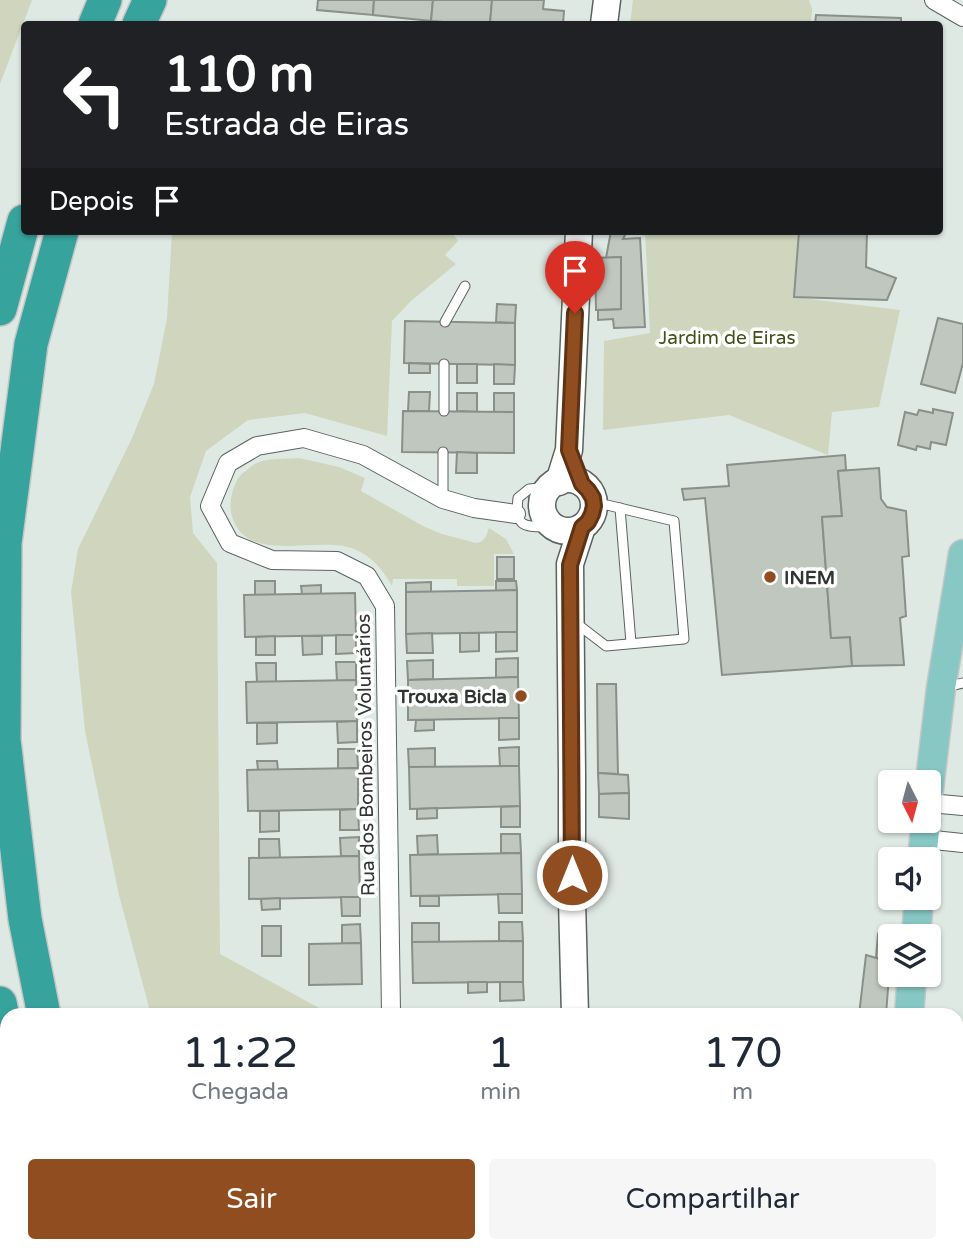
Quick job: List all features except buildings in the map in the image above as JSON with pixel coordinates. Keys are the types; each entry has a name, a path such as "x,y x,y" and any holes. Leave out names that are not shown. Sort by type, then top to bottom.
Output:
{"highway":[{"path":"96,21 105,0"},
{"path":"140,21 150,0"},
{"path":"0,310 21,232"},
{"path":"43,1008 25,919 4,740 5,543 31,344 61,235"}],"main road":[{"path":"933,770 952,686 963,554"},
{"path":"910,1008 911,987"}],"street":[{"path":"604,21 607,0"},
{"path":"934,0 963,17"},
{"path":"575,1008 570,565 573,497 569,450 579,235"},
{"name":"Rua dos Bombeiros Voluntários","path":"391,1008 385,607 367,576 337,561 272,560 230,543 211,506 228,463 257,446 304,438 363,455 443,499 474,508 516,514"},
{"path":"570,565 554,527 545,517 542,501 545,493 573,497"},
{"path":"554,527 568,531 573,497"},
{"path":"942,804 963,806"},
{"path":"924,840 963,843"}],"lane":[{"path":"445,322 465,286"},
{"path":"444,364 444,411"},
{"path":"443,452 443,499"},
{"path":"554,527 528,526 520,522 516,514 518,498 529,489 674,521 684,639 606,646 571,620"},
{"path":"621,508 631,643"}],"green space":[{"path":"0,0 32,0 24,21 21,21 21,29 0,84"},
{"path":"633,0 809,0 812,9 811,21 630,21"},
{"path":"172,235 454,235 458,241 445,255 456,264 411,301 392,321 387,436 305,413 248,420 206,451 190,497 193,533 217,563 220,954 319,1008 149,1008 119,895 85,731 71,592 78,549 132,438 154,384 167,318"},
{"name":"Jardim de Eiras","path":"645,235 798,235 794,297 900,310 879,407 832,412 828,455 729,415 603,430 604,341 650,333"},
{"path":"299,458 339,467 365,478 361,491 442,534 476,543 483,540 489,528 506,539 514,554 494,554 494,586 457,586 457,579 393,579 392,586 376,564 354,549 339,545 283,546 250,539 238,529 231,512 232,493 238,479 261,461"}],"place":[{"name":"INEM","path":"770,577"},
{"name":"Trouxa Bicla","path":"521,696"}],"route":[{"path":"572,875 570,565 582,527 588,522 594,506 593,498 582,484 569,450 575,313"}]}
